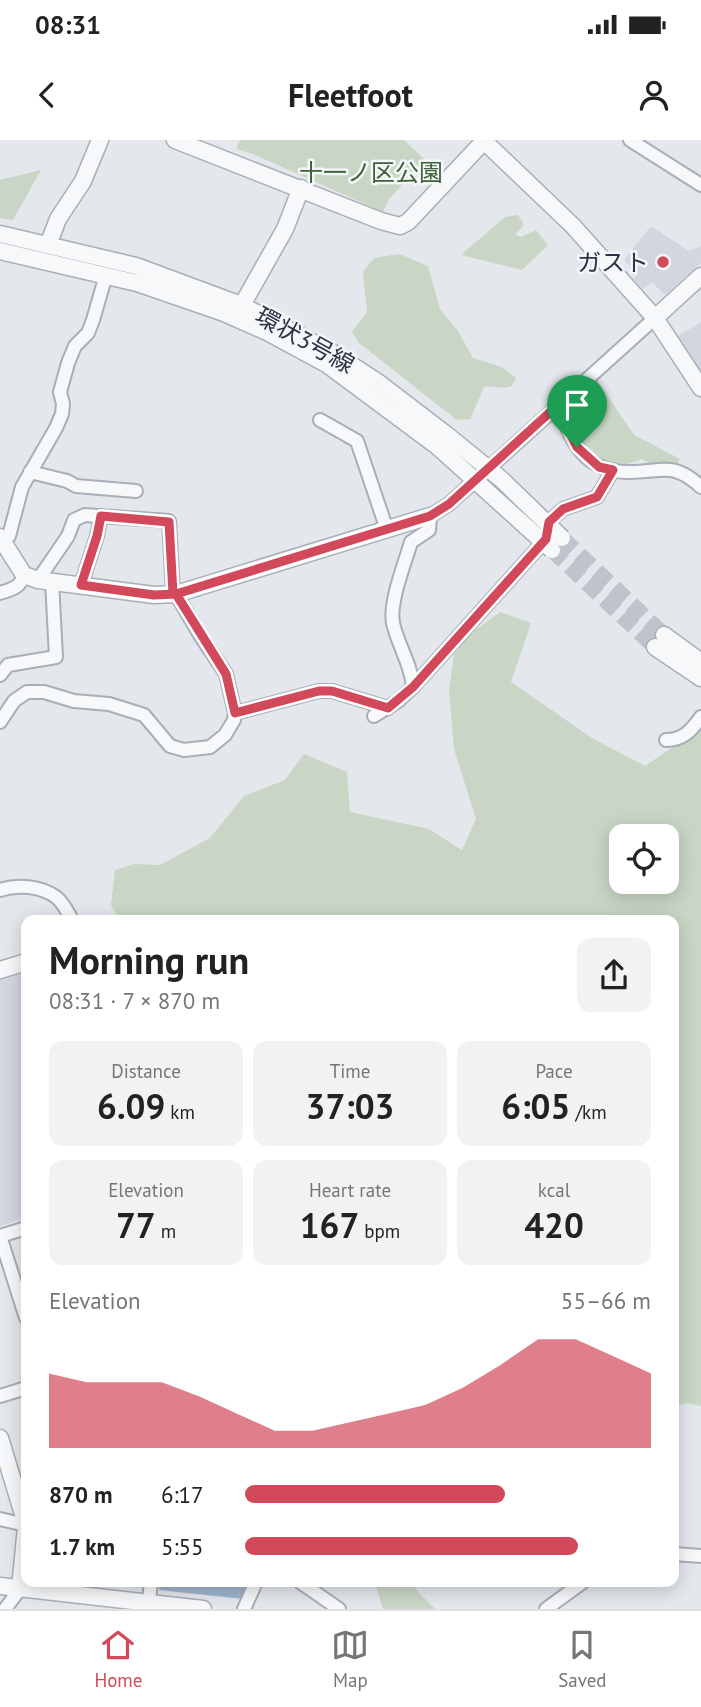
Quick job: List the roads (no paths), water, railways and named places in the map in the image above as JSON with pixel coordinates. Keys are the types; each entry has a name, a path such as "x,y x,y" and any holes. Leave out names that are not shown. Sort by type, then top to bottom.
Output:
{"street":[{"path":"48,245 58,219 83,181 100,140"},
{"path":"175,140 211,146 301,188 400,226 408,222 484,140 573,226 655,318 701,388"},
{"path":"629,140 701,185"},
{"path":"238,312 285,229 301,188"},
{"name":"環状3号線","path":"0,234 21,247 106,275 238,312"},
{"name":"環状3号線","path":"0,250 48,245 136,266 333,353 379,383 442,440 501,479 557,544"},
{"path":"0,675 8,665 56,657 38,579 1,539 9,536 22,488 62,414 60,392 68,363 75,346 88,333 106,275"},
{"path":"0,593 38,579 154,595 175,594 430,516 449,504 701,276"},
{"path":"559,404 577,447 599,467 629,472 669,469 679,471 701,487"},
{"path":"320,420 356,441 387,530"},
{"path":"374,716 413,687 546,539 549,522 563,509 597,497 613,470"},
{"path":"30,472 67,481 76,486 136,491"},
{"path":"0,722 14,701 27,692 44,692 74,701 109,704 144,715 170,746 184,750 210,747 225,736 235,713 226,674 175,594 169,522 85,515 74,520 68,536 38,579"},
{"path":"81,585 101,516"},
{"path":"413,687 412,671 393,622 393,608 411,542 429,530 430,516"},
{"path":"701,662 660,641 701,678"},
{"path":"235,713 319,691 332,691 388,708"},
{"path":"666,740 685,736 701,717"},
{"path":"0,890 15,887 45,891 58,898 69,915"},
{"path":"0,970 21,964"},
{"path":"21,1229 0,1236 21,1302"},
{"path":"0,1396 21,1390"},
{"path":"0,1438 21,1508"},
{"path":"0,1519 21,1524"},
{"path":"679,1554 701,1556"},
{"path":"5,1609 20,1589 21,1578"},
{"path":"0,1586 148,1605 203,1609"},
{"path":"148,1605 150,1587"},
{"path":"244,1609 254,1587"},
{"path":"307,1587 336,1608"},
{"path":"546,1609 576,1587"}],"water":[{"path":"159,1587 247,1587 243,1599 159,1590"}],"tunnel":[{"path":"562,538 664,635"},
{"path":"552,550 655,647"}],"place":[{"name":"ガスト","path":"663,262"}],"park label":[{"name":"十一ノ区公園","path":"371,172"}]}
